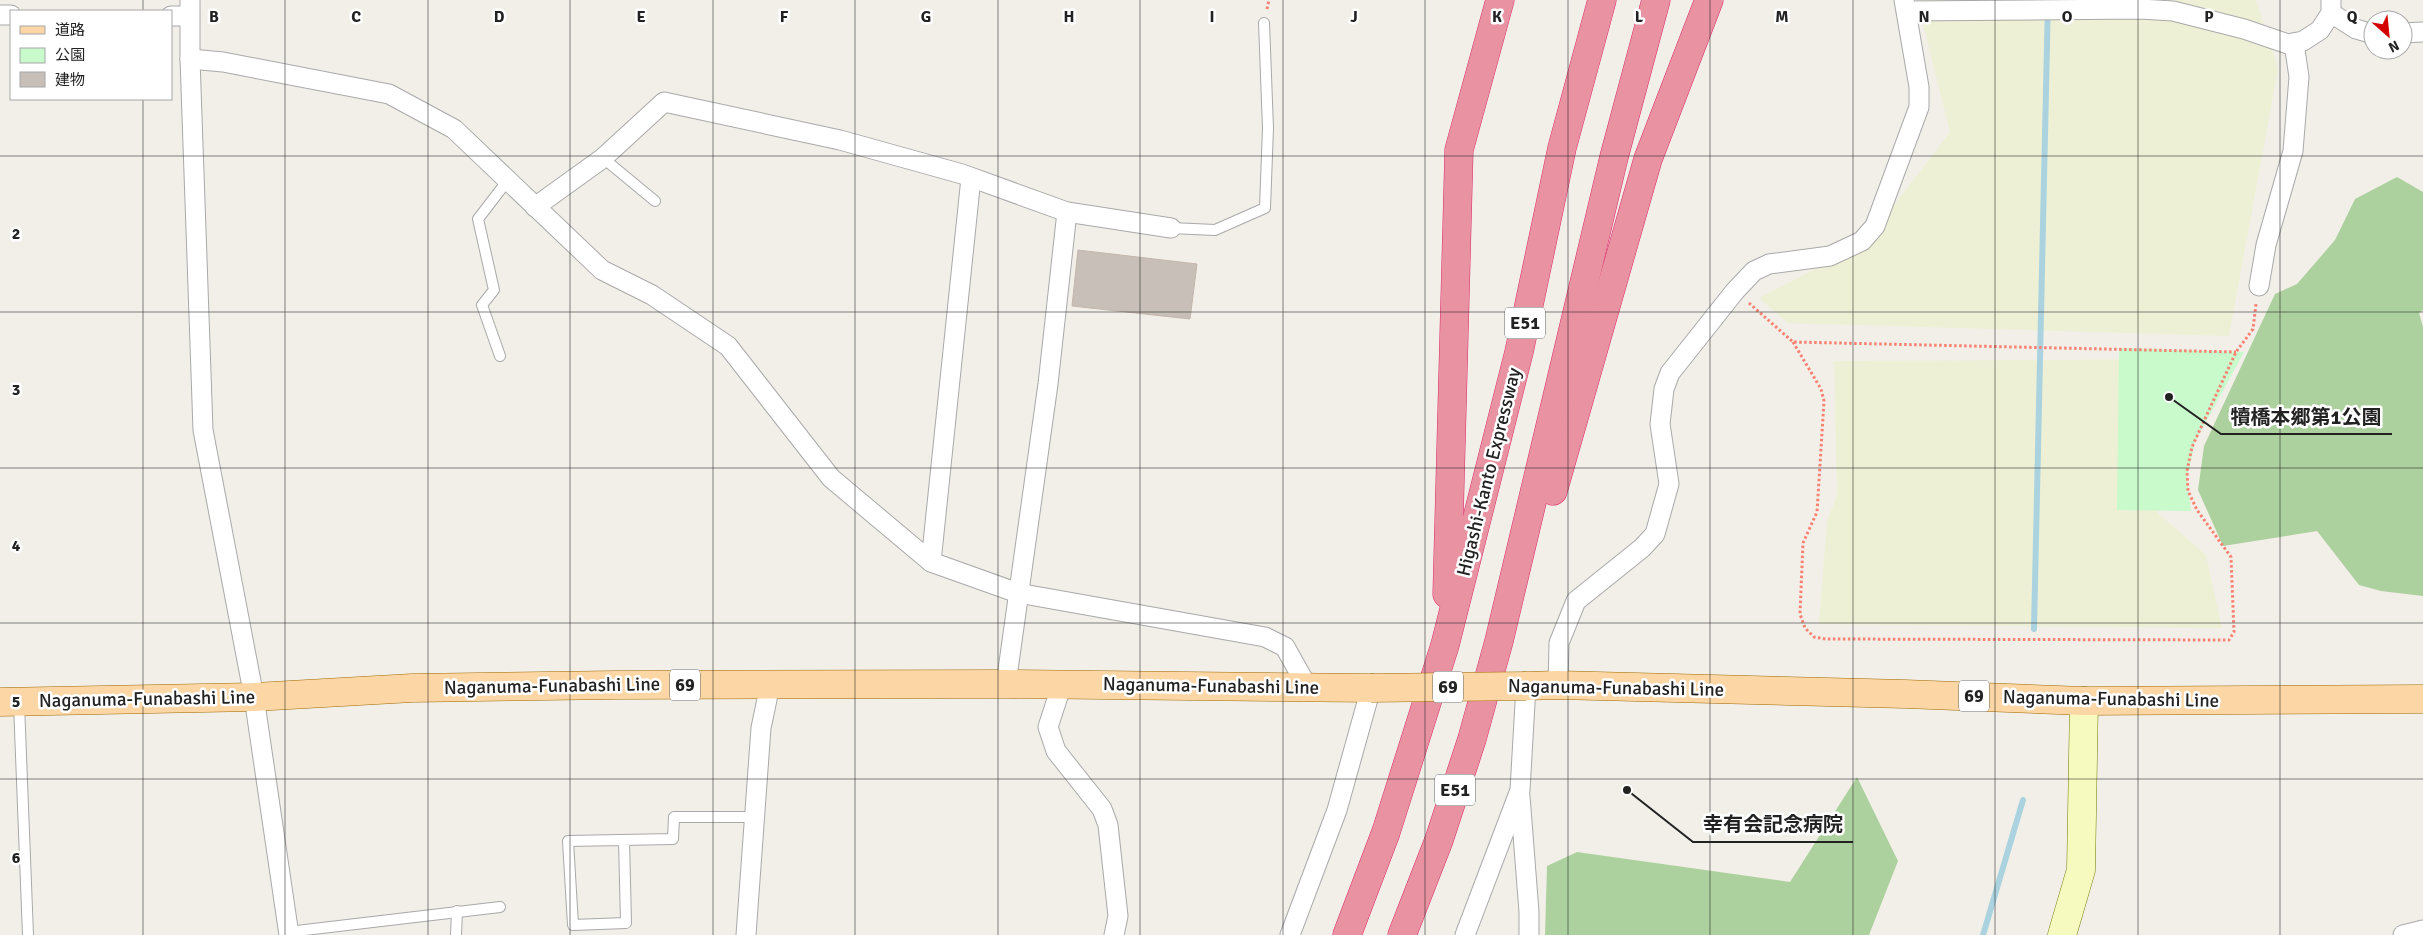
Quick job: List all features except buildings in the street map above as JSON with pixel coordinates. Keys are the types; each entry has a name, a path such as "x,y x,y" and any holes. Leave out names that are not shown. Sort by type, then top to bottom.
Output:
{"highway":[{"path":"1446,645 1459,150 1500,0"},
{"name":"Higashi-Kanto Expressway","path":"1347,935 1386,832 1446,645 1519,352 1562,148 1602,0"},
{"name":"E51","path":"1402,935 1439,840 1472,739 1499,641 1614,157 1656,0"},
{"path":"1499,641 1535,555 1648,159 1710,0"}],"main road":[{"name":"Naganuma-Funabashi Line","path":"9,702 254,697 412,688 1006,684 1308,688 1558,684 2084,701 2423,699"}],"street":[{"path":"1558,684 1559,643 1576,601 1642,548 1655,534 1669,484 1660,424 1664,389 1670,373 1735,290 1754,271 1769,264 1830,256 1862,241 1875,226 1919,107 1919,87 1905,6 2173,11 2244,29 2288,44 2303,41 2320,30 2331,7 2356,29 2363,31"},
{"path":"183,11 190,58 203,430 254,697 289,934"},
{"path":"2259,286 2266,245 2293,151 2299,76 2294,43"},
{"path":"190,58 223,62 389,94 454,129 602,270 652,295 728,346 831,478 931,562 1018,593 1265,637 1285,647 1308,688"},
{"path":"535,207 602,158 664,102 840,140 971,178 1067,212 1171,228"},
{"path":"931,562 971,178"},
{"path":"1006,684 1048,384 1067,212"},
{"path":"1062,684 1048,728 1056,751 1102,809 1108,825 1118,916 1114,935"},
{"path":"746,935 761,728 770,685"},
{"path":"1526,686 1520,790 1529,935"},
{"path":"1290,935 1337,810 1371,688"},
{"path":"2062,935 2081,870 2084,701"},
{"path":"1465,935 1520,790"},
{"path":"2404,935 2423,930"}],"lane":[{"path":"1171,228 1215,230 1264,208 1268,128 1264,23"},
{"path":"602,158 656,201"},
{"path":"500,356 482,305 494,290 478,219 508,180"},
{"path":"9,702 28,935"},
{"path":"624,840 626,923 573,925 568,841 673,838 674,817 755,817"},
{"path":"289,934 500,906"},
{"path":"456,935 457,911"}],"path":[{"path":"1735,290 1793,342 1821,389 1824,401 1817,512 1803,543 1800,614 1805,628 1814,637 1826,639 2229,640 2234,632 2231,557 2197,510 2188,491 2187,471 2192,447 2236,352 2253,328 2259,286"},
{"path":"1793,342 2236,352"}],"green space":[{"path":"1917,0 2256,0 2278,69 2229,336 1788,323 1759,298 1865,243 1950,132"},
{"path":"2397,177 2423,192 2423,310 2419,313 2423,327 2423,596 2381,591 2359,585 2317,531 2223,546 2198,490 2204,446 2275,294 2297,284 2335,240 2355,199"},
{"path":"2119,348 2244,352 2195,442 2187,479 2191,511 2117,510"},
{"path":"2213,359 2157,453 2158,513 2206,555 2222,628 1819,624 1827,521 1837,495 1834,361"},
{"path":"1857,777 1898,861 1869,935 1545,935 1547,866 1577,852 1790,882"}],"waterway":[{"path":"2034,629 2048,0"},
{"path":"1983,935 2023,800"}],"place":[{"name":"犢橋本郷第1公園","path":"2169,397"},
{"name":"幸有会記念病院","path":"1627,790"}]}
